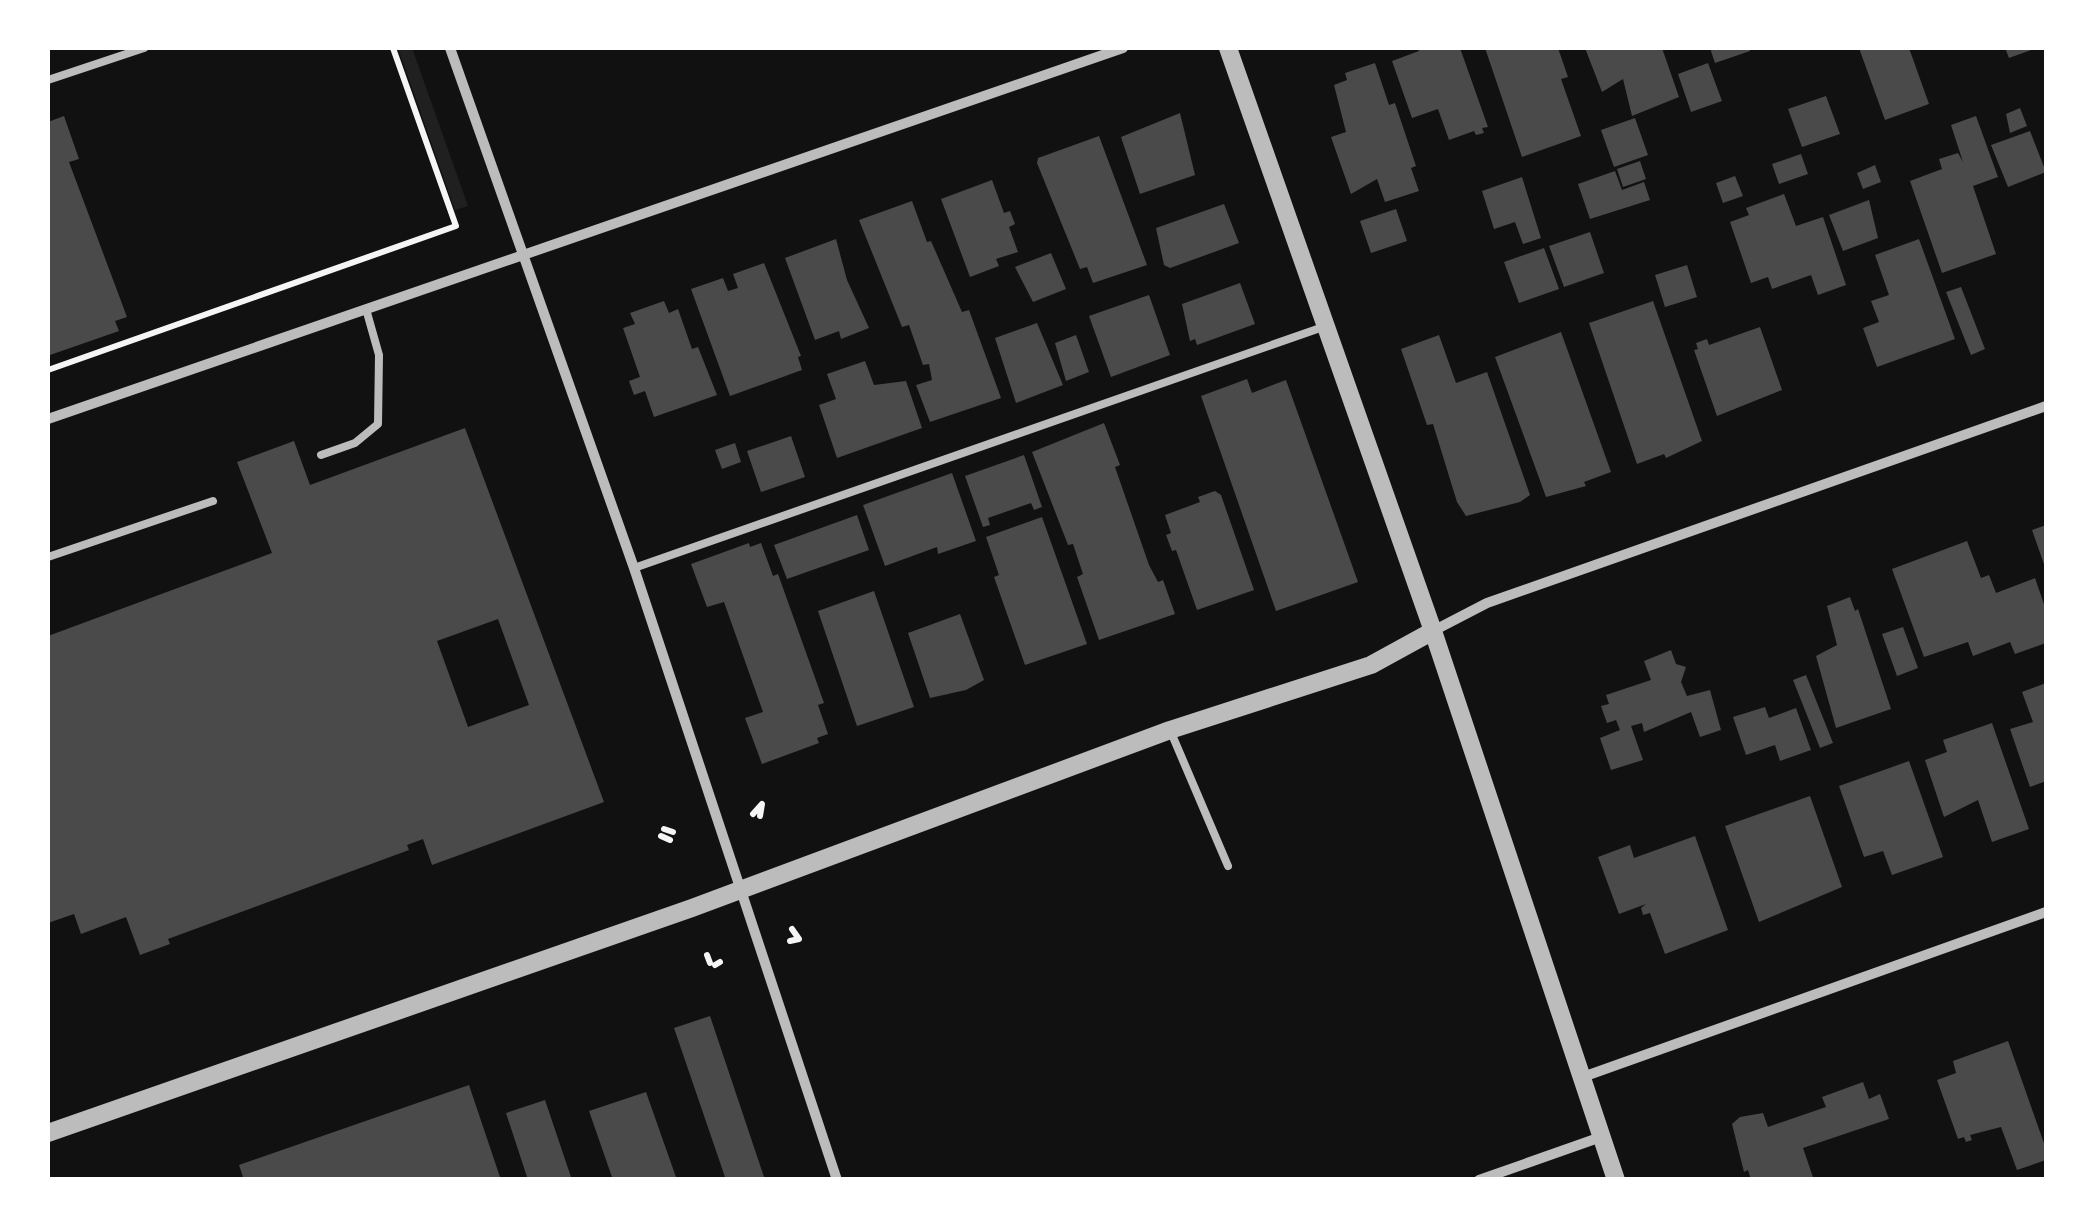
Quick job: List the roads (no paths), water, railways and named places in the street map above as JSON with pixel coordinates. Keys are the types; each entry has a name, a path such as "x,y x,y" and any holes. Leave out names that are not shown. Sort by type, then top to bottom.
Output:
{"street":[{"path":"450,48 634,568 836,1180"},
{"path":"48,419 1123,48"},
{"path":"1228,48 1434,632 1616,1180"},
{"path":"48,1133 738,892 1170,730 1370,665 1487,603 2046,406"},
{"path":"1580,1078 2046,912"},
{"path":"1479,1180 1601,1137"}],"lane":[{"path":"48,80 144,48"},
{"path":"321,455 355,444 378,424 379,356 366,309"},
{"path":"634,568 1326,326"},
{"path":"48,557 213,500"},
{"path":"1170,730 1228,866"}]}
